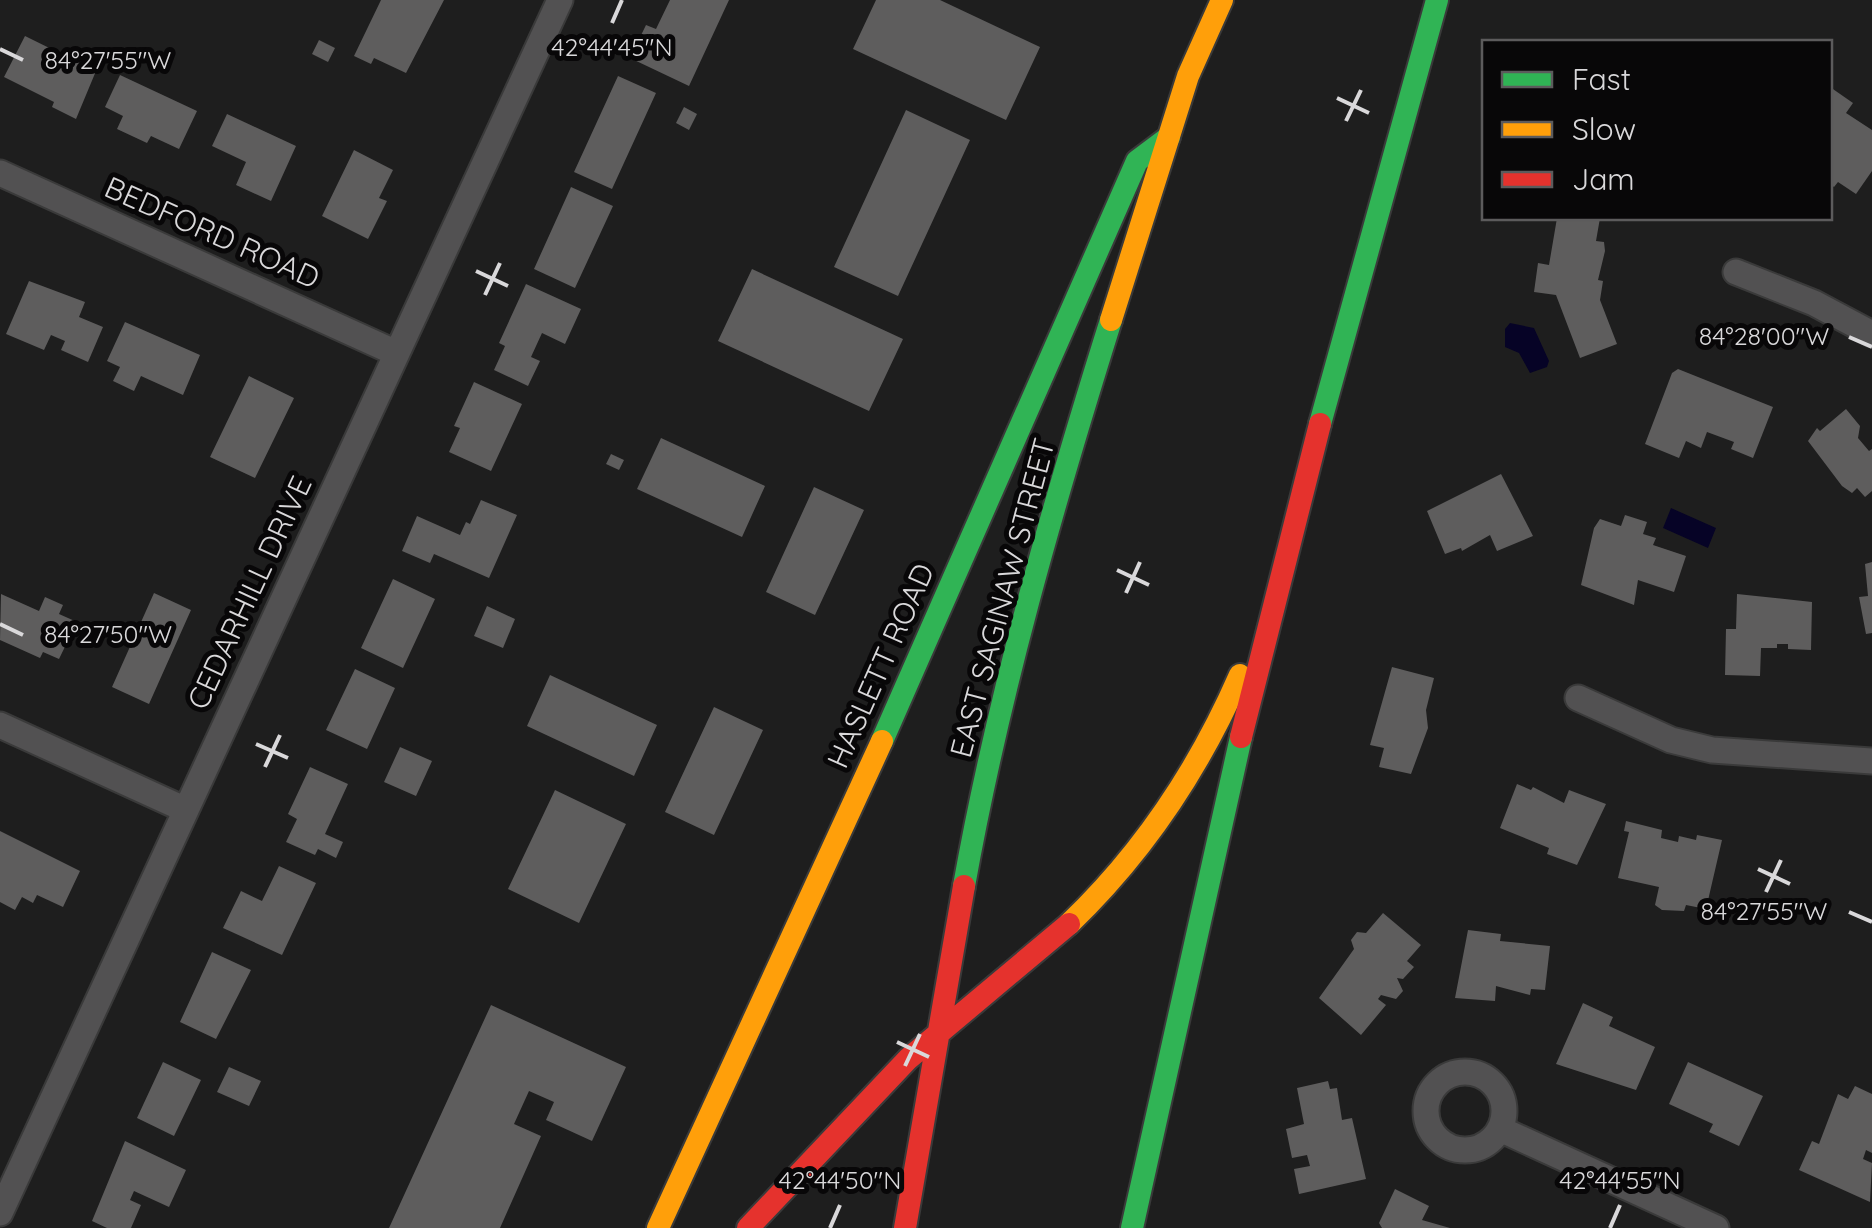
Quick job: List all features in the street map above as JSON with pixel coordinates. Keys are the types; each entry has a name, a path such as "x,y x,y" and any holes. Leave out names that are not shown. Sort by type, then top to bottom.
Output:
{"main road":[{"name":"EAST SAGINAW STREET","path":"905,1228 975,825 1030,604 1088,390 1188,76 1222,0"},
{"path":"1132,1228 1164,1063 1278,578 1438,0"},
{"name":"HASLETT ROAD","path":"658,1228 893,717 1137,161 1169,137"},
{"path":"748,1228 817,1145 936,1034 1064,928 1159,820 1235,687 1278,578"}],"street":[{"name":"CEDARHILL DRIVE","path":"0,1213 560,0"},
{"name":"BEDFORD ROAD","path":"0,173 396,353"},
{"path":"1736,272 1814,303 1872,334"},
{"path":"1578,698 1671,740 1712,750 1872,760"},
{"path":"0,725 186,810"},
{"path":"1500,1129 1716,1228"}],"water":[{"path":"1510,323 1534,328 1549,361 1547,367 1530,373 1519,353 1505,347 1505,329"},
{"path":"1671,508 1716,528 1708,548 1663,528"}],"building":[{"path":"381,0 444,0 406,73 374,58 371,64 354,56"},
{"path":"670,0 729,0 689,86 630,58 646,25 656,29"},
{"path":"876,0 940,0 1040,47 1006,120 853,49"},
{"path":"25,36 96,71 76,119 52,107 54,102 4,77"},
{"path":"319,40 335,48 328,62 312,54"},
{"path":"120,75 197,111 179,149 151,136 147,143 117,129 123,116 105,107"},
{"path":"618,76 656,93 612,189 574,172"},
{"path":"1832,88 1853,103 1846,113 1872,130 1872,171 1856,194 1838,182 1834,187"},
{"path":"684,107 697,114 689,130 676,123"},
{"path":"906,110 970,140 898,296 834,267"},
{"path":"227,114 296,146 271,201 236,185 246,162 212,146"},
{"path":"354,150 393,170 379,198 387,201 368,239 322,216"},
{"path":"571,187 613,206 575,288 534,269"},
{"path":"1557,220 1600,220 1596,241 1604,242 1605,251 1598,280 1603,281 1600,300 1617,344 1580,358 1556,295 1534,292 1538,263 1549,265"},
{"path":"752,269 903,339 869,411 718,341"},
{"path":"29,281 85,302 79,317 103,327 88,362 61,350 65,341 51,335 44,350 6,334"},
{"path":"526,284 581,309 565,344 542,333 531,357 540,361 528,386 494,370 505,346 499,343"},
{"path":"125,322 200,355 183,395 141,376 134,391 113,381 120,367 107,361"},
{"path":"1678,369 1773,407 1753,458 1731,449 1734,442 1707,432 1701,448 1686,441 1679,458 1645,444 1672,373"},
{"path":"249,376 294,398 255,478 210,457"},
{"path":"474,382 522,404 491,471 449,452 460,428 454,426"},
{"path":"1846,409 1860,426 1858,438 1869,451 1872,449 1872,491 1865,497 1857,488 1852,493 1842,486 1808,441 1817,428 1820,431"},
{"path":"661,438 765,486 742,537 637,489"},
{"path":"611,454 624,460 619,470 606,464"},
{"path":"1501,474 1533,536 1497,551 1490,535 1462,551 1461,548 1445,554 1427,511"},
{"path":"814,487 864,510 815,615 766,592"},
{"path":"481,500 517,515 489,578 434,554 430,563 402,551 417,516 460,535"},
{"path":"1625,515 1647,522 1643,534 1656,538 1653,545 1686,556 1674,592 1638,580 1634,605 1581,585 1594,528 1600,519 1621,526"},
{"path":"1872,562 1872,633 1866,634 1859,597 1868,596 1865,564"},
{"path":"393,579 435,599 403,668 361,648"},
{"path":"154,593 191,610 149,704 112,687"},
{"path":"1,594 39,611 45,597 63,605 59,614 77,622 59,659 43,652 40,658 0,640"},
{"path":"1737,594 1812,602 1811,650 1788,649 1788,644 1761,648 1760,676 1725,675 1726,629 1736,629"},
{"path":"487,606 515,619 503,648 474,636"},
{"path":"1392,667 1434,678 1426,710 1428,728 1411,774 1379,767 1384,748 1370,745"},
{"path":"355,669 395,688 367,749 326,730"},
{"path":"550,675 657,725 634,776 527,726"},
{"path":"714,707 763,730 714,835 665,812"},
{"path":"400,747 432,761 416,796 384,782"},
{"path":"310,767 348,784 325,834 343,842 336,858 318,849 315,855 286,842 297,819 288,814"},
{"path":"1517,784 1531,790 1533,787 1564,803 1569,790 1606,804 1577,865 1547,854 1549,848 1500,828"},
{"path":"555,790 626,824 579,923 508,889"},
{"path":"1626,821 1662,830 1661,838 1678,842 1679,836 1696,840 1697,835 1722,840 1706,909 1686,905 1684,911 1662,910 1655,905 1659,887 1618,878 1629,832 1624,831"},
{"path":"0,831 80,871 63,907 37,895 33,903 22,897 15,910 0,902"},
{"path":"279,866 316,883 282,955 223,928 241,891 262,901"},
{"path":"1383,913 1421,945 1407,961 1414,967 1403,979 1397,978 1403,991 1396,999 1381,995 1378,999 1386,1005 1361,1035 1319,998 1354,949 1351,940 1357,932 1366,933"},
{"path":"1468,930 1501,934 1500,941 1550,946 1545,990 1531,989 1530,995 1496,986 1495,1001 1455,998"},
{"path":"212,952 251,970 216,1039 180,1022"},
{"path":"1583,1003 1613,1017 1609,1026 1655,1047 1636,1090 1556,1064"},
{"path":"491,1005 626,1067 592,1141 546,1120 554,1102 529,1091 514,1124 541,1136 500,1228 389,1228"},
{"path":"163,1062 201,1080 174,1136 137,1118"},
{"path":"1688,1062 1763,1096 1739,1146 1709,1132 1713,1124 1669,1104"},
{"path":"229,1067 261,1081 249,1106 217,1092"},
{"path":"1328,1081 1330,1089 1337,1088 1342,1120 1352,1118 1366,1179 1299,1194 1294,1169 1310,1166 1307,1155 1292,1158 1286,1129 1304,1124 1297,1088"},
{"path":"1855,1086 1872,1094 1872,1153 1866,1150 1863,1159 1872,1163 1870,1202 1799,1170 1812,1141 1819,1144 1838,1094 1848,1099"},
{"path":"125,1141 186,1170 169,1207 134,1191 130,1200 141,1205 131,1228 107,1228 92,1221"},
{"path":"1395,1189 1429,1206 1422,1220 1450,1228 1382,1228 1379,1223"}],"traffic: fast":[{"path":"1320,424 1437,0"},
{"path":"882,741 1137,161 1169,137"},
{"path":"964,886 993,743 1028,601 1111,320"},
{"path":"1132,1228 1241,737"}],"traffic: slow":[{"path":"1111,320 1188,76 1222,0"},
{"path":"1069,924 1121,868 1167,808 1206,744 1240,675"},
{"path":"658,1228 882,741"}],"traffic: jam":[{"path":"1241,737 1320,424"},
{"path":"905,1228 964,886"},
{"path":"748,1228 908,1059 1069,924"}]}
